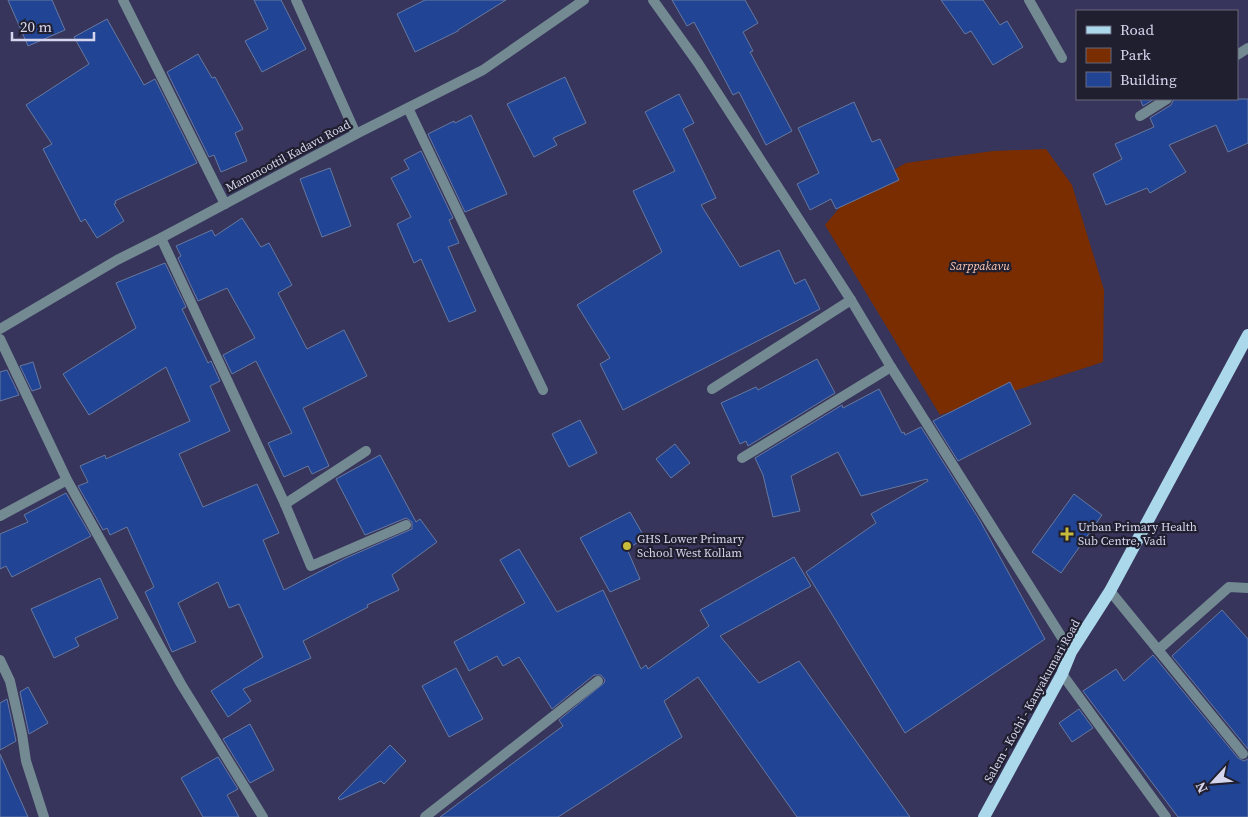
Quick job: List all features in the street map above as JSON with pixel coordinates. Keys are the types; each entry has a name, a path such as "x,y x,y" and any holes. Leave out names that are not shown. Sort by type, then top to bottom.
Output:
{"main road":[{"name":"Salem - Kochi - Kanyakumari Road","path":"984,817 1062,674 1071,652 1110,591 1248,336"}],"street":[{"path":"123,0 225,204"},
{"path":"296,0 356,134"},
{"name":"Mammoottil Kadavu Road","path":"0,328 109,264 356,134 483,70 584,0"},
{"path":"653,0 698,63 851,300 891,367 1071,652"},
{"path":"1029,0 1062,58"},
{"path":"1140,116 1165,100"},
{"path":"408,108 544,390"},
{"path":"161,238 312,566 406,525"},
{"path":"712,389 851,300"},
{"path":"0,339 67,480 181,684 263,817"},
{"path":"742,458 891,367"},
{"path":"285,504 366,451"},
{"path":"0,516 67,480"},
{"path":"1158,650 1229,586 1248,588"},
{"path":"1110,591 1244,754"},
{"path":"0,660 10,680 26,761 44,817"},
{"path":"1062,674 1166,817"},
{"path":"424,817 598,681"}],"green space":[{"name":"Sarppakavu","path":"1046,149 1072,185 1104,290 1103,362 940,415 825,225 851,194 906,163 993,151"}],"building":[{"path":"8,0 52,0 65,30 28,46"},
{"path":"254,0 281,0 306,49 262,72 245,41 268,29"},
{"path":"425,0 506,0 458,31 415,52 397,14"},
{"path":"672,0 745,0 758,23 743,32 753,51 750,52 792,131 766,145 739,92 733,95 694,22 687,26"},
{"path":"941,0 983,0 1000,25 1007,21 1023,47 993,65 971,31 965,34"},
{"path":"107,19 144,85 155,79 197,163 115,201 116,203 114,204 124,221 97,238 85,219 81,222 43,149 52,144 26,105 89,64 74,37"},
{"path":"198,54 212,78 215,77 243,129 235,133 247,161 221,172 214,155 209,157 167,72"},
{"path":"565,77 586,123 553,138 557,145 534,157 507,104"},
{"path":"679,94 694,123 683,129 716,198 701,205 740,267 779,250 795,284 805,279 820,309 623,410 600,364 610,358 577,305 662,252 633,191 675,171 645,112"},
{"path":"1248,99 1248,143 1228,152 1216,125 1169,145 1186,172 1150,193 1147,188 1106,205 1093,174 1122,159 1115,144 1154,127 1150,118 1171,105 1174,100"},
{"path":"1140,100 1152,100 1143,106"},
{"path":"854,102 872,142 880,139 899,180 836,209 831,199 810,210 797,184 819,173 798,128"},
{"path":"471,115 507,194 465,212 428,134"},
{"path":"421,151 453,218 449,220 459,243 448,247 476,311 449,322 421,259 414,263 397,224 411,217 391,178 409,169 404,160"},
{"path":"330,168 351,226 322,237 300,179"},
{"path":"242,218 261,247 269,243 292,285 278,293 307,349 344,330 367,376 303,408 329,466 312,474 308,466 284,477 268,443 292,433 256,361 232,374 223,355 255,338 227,288 198,301 178,258 181,256 176,246 212,230 215,236"},
{"path":"165,263 186,307 182,309 208,363 211,361 220,381 210,386 230,431 179,454 203,507 257,484 279,533 263,540 284,590 346,558 412,529 412,522 406,518 365,535 336,479 380,455 416,522 420,519 437,542 392,575 399,590 367,605 368,607 303,641 311,658 243,689 251,701 228,717 211,691 263,657 239,604 229,608 218,582 178,603 196,642 172,652 145,592 154,587 127,527 110,535 107,528 103,530 78,486 88,482 80,466 105,455 106,459 190,421 166,367 89,415 63,374 136,328 116,283"},
{"path":"817,359 835,393 748,446 746,441 740,444 721,403 756,387 758,390"},
{"path":"33,362 41,388 32,391 20,366"},
{"path":"7,370 19,395 0,401 0,372"},
{"path":"1010,382 1031,424 958,461 933,421"},
{"path":"879,389 902,433 904,432 905,435 921,427 979,519 1045,639 905,733 806,572 876,523 871,514 928,481 927,479 861,496 838,452 791,476 800,511 773,517 763,475 755,458 842,405 843,408"},
{"path":"580,420 597,453 569,467 552,434"},
{"path":"675,444 690,463 671,478 656,459"},
{"path":"66,493 91,536 12,577 6,566 0,569 0,534 28,522 24,515"},
{"name":"Urban Primary Health Sub Centre, Vadi","path":"1074,494 1102,515 1061,573 1032,552"},
{"name":"GHS Lower Primary School West Kollam","path":"630,512 645,538 627,549 640,579 610,592 580,538"},
{"path":"519,549 557,612 603,590 641,669 646,665 648,669 709,626 700,610 794,557 811,586 720,636 759,683 799,661 910,817 797,817 698,677 664,701 682,737 558,817 440,817 563,726 559,720 604,683 605,680 601,675 594,675 552,709 519,657 503,666 497,656 469,671 454,642 525,603 500,560"},
{"path":"100,578 118,618 75,638 79,646 54,658 31,609"},
{"path":"1222,610 1248,639 1248,749 1172,656"},
{"path":"1153,655 1238,758 1244,761 1248,759 1248,817 1178,817 1083,691 1116,669 1124,681"},
{"path":"456,668 483,719 449,737 422,686"},
{"path":"28,687 48,723 29,734 20,692"},
{"path":"7,699 16,741 0,750 0,703"},
{"path":"1079,709 1093,728 1072,742 1059,723"},
{"path":"250,724 274,770 250,783 223,739"},
{"path":"390,745 406,761 384,784 381,781 340,800 338,798"},
{"path":"0,754 28,817 0,817"},
{"path":"218,757 238,789 227,795 239,817 203,817 181,778"}],"place":[{"name":"Urban Primary Health Sub Centre, Vadi","path":"1067,534"},
{"name":"GHS Lower Primary School West Kollam","path":"627,546"}]}
